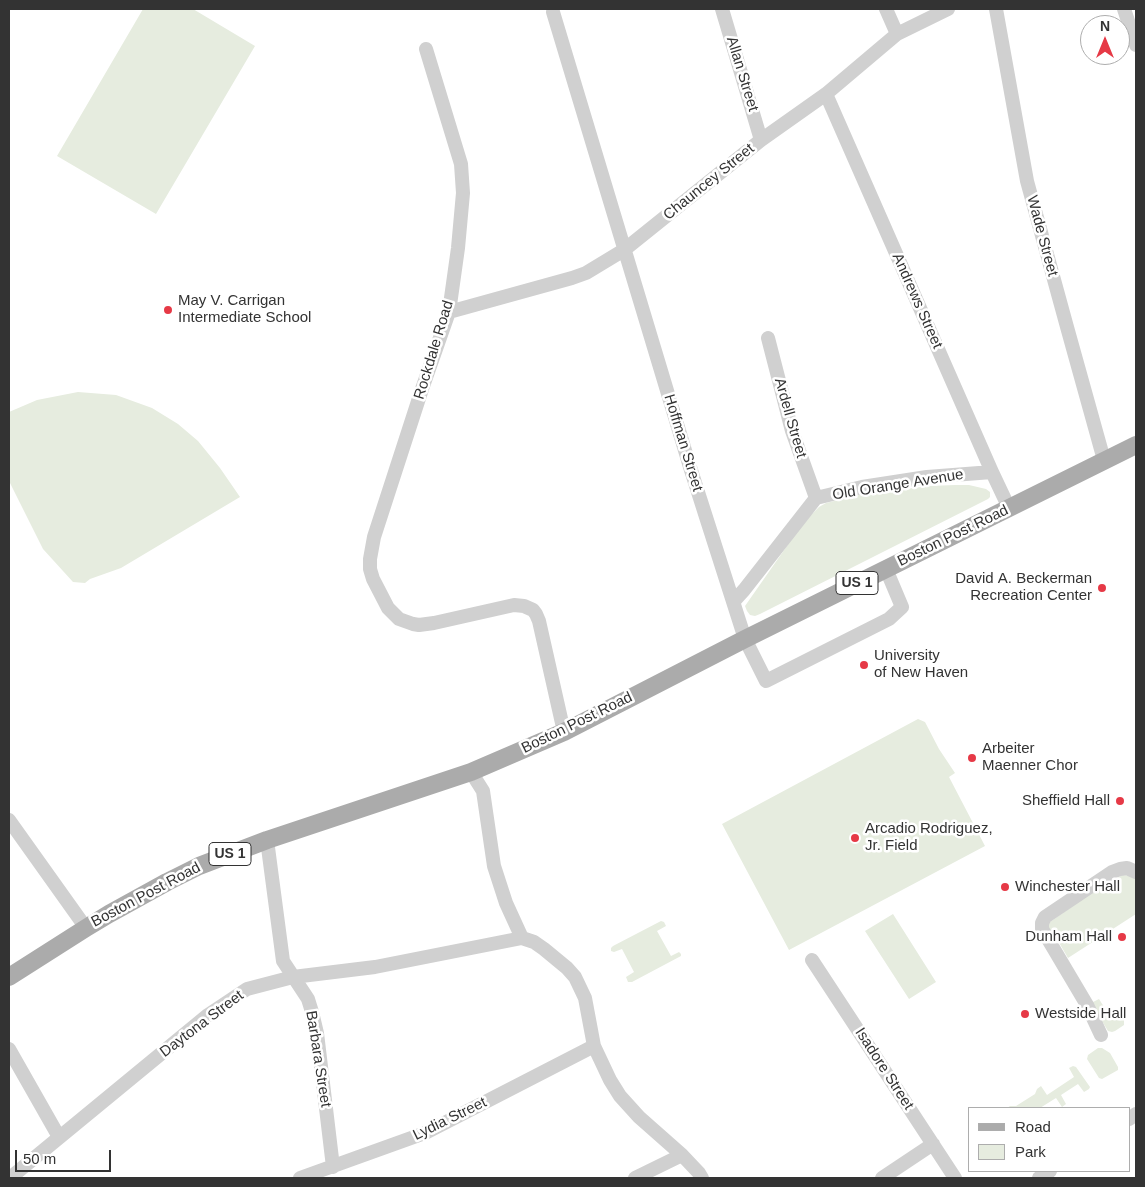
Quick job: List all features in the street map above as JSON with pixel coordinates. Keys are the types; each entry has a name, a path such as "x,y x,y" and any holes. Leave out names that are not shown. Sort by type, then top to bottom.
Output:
{"main road":[{"name":"Boston Post Road","path":"9,977 86,928 199,866 267,840 471,772 564,732 745,639 1136,444"}],"street":[{"name":"Allan Street","path":"722,9 761,140"},
{"path":"886,9 897,34"},
{"name":"Chauncey Street","path":"449,312 572,278 586,273 624,250 761,140 826,94 897,34 948,9"},
{"name":"Wade Street","path":"996,9 1027,181 1104,460"},
{"path":"1124,9 1136,45"},
{"name":"Hoffman Street","path":"554,12 690,467 745,639 766,681 889,619 902,607 886,569"},
{"name":"Rockdale Road","path":"426,49 460,164 463,193 458,248 449,312 374,537 370,569 373,580 388,608 405,622 419,625 434,623 514,605 524,606 533,610 539,621 564,732"},
{"name":"Andrews Street","path":"826,94 1009,508"},
{"name":"Ardell Street","path":"768,338 792,431 816,498"},
{"name":"Old Orange Avenue","path":"734,601 816,498 862,487 927,477 992,472"},
{"path":"471,772 483,791 494,866 506,903 522,938 534,942 544,949 575,977 585,998 594,1046 601,1063 620,1096 638,1117 682,1155 702,1178"},
{"path":"9,820 86,928"},
{"name":"Barbara Street","path":"267,840 283,961 308,999 317,1034 333,1167"},
{"path":"1100,1034 1087,1005 1042,929 1042,923 1045,917 1112,872 1127,868 1136,872"},
{"name":"Daytona Street","path":"12,1178 208,1015 248,989 293,977 375,967 522,938"},
{"name":"Isadore Street","path":"812,960 955,1178"},
{"name":"Lydia Street","path":"300,1178 425,1133 594,1046"},
{"path":"9,1049 59,1137"},
{"path":"882,1178 933,1144"},
{"path":"635,1178 682,1155"}],"green space":[{"path":"143,9 193,9 255,46 156,214 57,156"},
{"path":"78,392 116,395 152,408 178,424 198,441 240,497 121,568 90,579 85,583 73,582 43,549 9,481 9,412 37,400"},
{"path":"969,485 986,489 990,492 990,497 760,614 750,615 747,611 745,606 803,523 819,507 826,503 858,495 929,486"},
{"name":"Arcadio Rodriguez, Jr. Field","path":"918,719 925,722 939,749 955,773 949,777 985,846 789,950 722,824"},
{"path":"1123,875 1136,879 1136,914 1068,958 1054,934 1048,929 1050,922 1107,882"},
{"path":"893,914 936,982 909,999 865,931"},
{"path":"661,921 666,926 657,931 671,956 679,952 681,956 632,982 628,982 626,977 634,972 622,949 614,952 611,951 611,948"},
{"path":"1099,999 1111,1018 1121,1013 1124,1025 1115,1031 1108,1031 1091,1003"},
{"path":"1098,1048 1102,1048 1110,1053 1118,1067 1118,1070 1102,1079 1099,1078 1087,1059 1088,1055"},
{"path":"1076,1067 1090,1087 1089,1089 1084,1092 1078,1084 1061,1095 1066,1104 1062,1107 1056,1098 1042,1107 1008,1107 1016,1106 1035,1094 1041,1086 1047,1095 1074,1077 1069,1068"}],"place":[{"name":"May V. Carrigan Intermediate School","path":"168,310"},
{"name":"David A. Beckerman Recreation Center","path":"1102,588"},
{"name":"University of New Haven","path":"864,665"},
{"name":"Arbeiter Maenner Chor","path":"972,758"},
{"name":"Sheffield Hall","path":"1120,801"},
{"name":"Arcadio Rodriguez, Jr. Field","path":"855,838"},
{"name":"Winchester Hall","path":"1005,887"},
{"name":"Dunham Hall","path":"1122,937"},
{"name":"Westside Hall","path":"1025,1014"}]}
